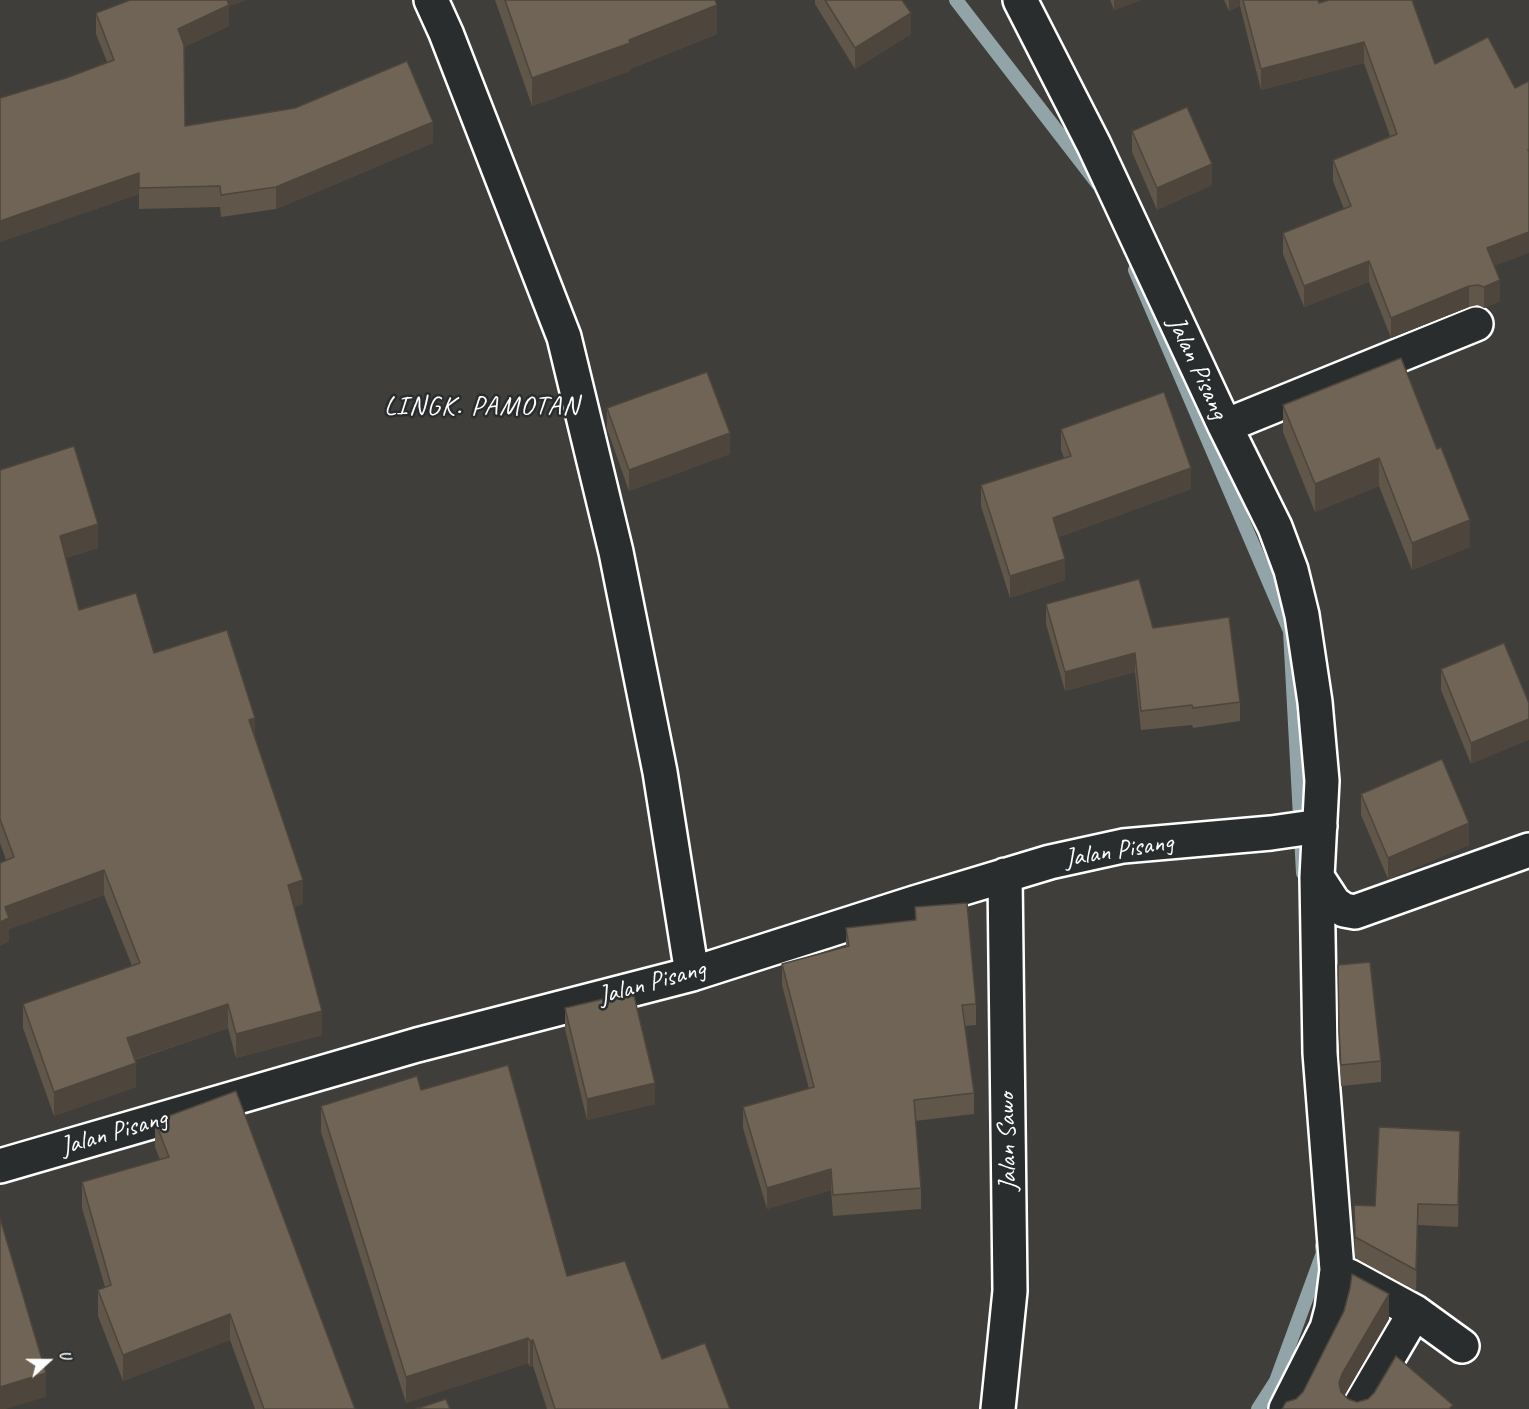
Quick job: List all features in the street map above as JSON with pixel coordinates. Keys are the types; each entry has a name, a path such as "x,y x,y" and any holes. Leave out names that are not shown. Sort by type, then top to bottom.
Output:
{"street":[{"path":"431,0 446,33 564,337 616,552 656,749 692,974"},
{"name":"Jalan Pisang","path":"0,1166 417,1045 692,974 903,906 1050,862 1123,846 1271,833 1314,826 1322,780 1316,713 1302,615 1291,570 1275,527 1224,426 1094,145 1020,0"},
{"path":"1224,426 1476,324"},
{"path":"1286,1409 1327,1328 1337,1270 1320,1053 1314,826"},
{"path":"1317,877 1334,903 1344,910 1355,912 1529,850"},
{"name":"Jalan Sawo","path":"998,1409 1010,1291 1005,875"},
{"path":"1337,1270 1415,1312 1462,1346"},
{"path":"1358,1409 1415,1312"}],"building":[{"path":"130,0 227,0 229,5 178,29 184,45 185,126 295,108 407,61 433,122 276,187 221,195 220,186 139,188 139,173 0,221 0,98 66,78 114,60 96,13"},
{"path":"505,0 715,0 717,5 629,40 630,43 532,78"},
{"path":"825,0 902,0 911,13 855,48"},
{"path":"1243,0 1318,0 1319,3 1329,0 1412,0 1435,64 1488,37 1515,88 1529,81 1529,232 1487,248 1500,280 1484,287 1469,286 1391,318 1369,261 1304,286 1283,233 1351,206 1333,160 1397,134 1364,42 1261,69"},
{"path":"1187,107 1212,164 1157,188 1132,131"},
{"path":"1401,358 1437,449 1441,447 1470,520 1412,543 1379,458 1315,484 1283,405"},
{"path":"707,372 730,433 629,470 607,408"},
{"path":"1164,392 1191,468 1053,518 1065,559 1010,576 981,485 1071,456 1061,429"},
{"path":"74,446 98,524 60,536 79,610 136,593 154,653 227,630 255,718 249,720 303,880 288,885 322,1011 236,1034 228,1004 127,1038 136,1063 54,1092 23,1004 140,963 104,870 5,907 9,918 0,922 0,863 14,857 0,819 0,470"},
{"path":"1139,579 1153,628 1229,617 1240,702 1141,711 1135,653 1065,672 1046,604"},
{"path":"1504,643 1529,703 1529,719 1471,743 1441,669"},
{"path":"1442,759 1469,823 1388,858 1361,794"},
{"path":"967,903 976,1004 962,1005 974,1093 914,1100 921,1188 833,1195 831,1169 767,1188 743,1107 814,1087 782,964 849,946 846,928 916,920 915,907"},
{"path":"1370,962 1381,1061 1341,1065 1338,965"},
{"path":"633,992 655,1083 587,1099 565,1008"},
{"path":"508,1065 567,1276 625,1261 662,1359 705,1343 730,1409 555,1409 533,1340 530,1341 528,1338 406,1377 321,1106 417,1076 421,1090"},
{"path":"236,1091 355,1409 264,1409 230,1314 123,1355 98,1290 111,1285 82,1182 169,1157 155,1121"},
{"path":"1379,1127 1460,1131 1458,1205 1418,1204 1416,1270 1355,1237 1354,1205 1375,1206"},
{"path":"0,1218 46,1373 0,1387"},
{"path":"1352,1274 1389,1294 1342,1374 1339,1383 1341,1392 1348,1399 1357,1402 1368,1399 1396,1356 1453,1405 1449,1409 1282,1409 1286,1402 1296,1399 1303,1392 1344,1311"},
{"path":"446,1399 450,1409 416,1409"}],"waterway":[{"path":"956,0 1098,184"},
{"path":"1135,270 1290,631 1303,873"},
{"path":"1258,1409 1276,1381 1323,1253 1322,1246"}],"district":[{"name":"LINGK. PAMOTAN","path":"482,407"}]}
